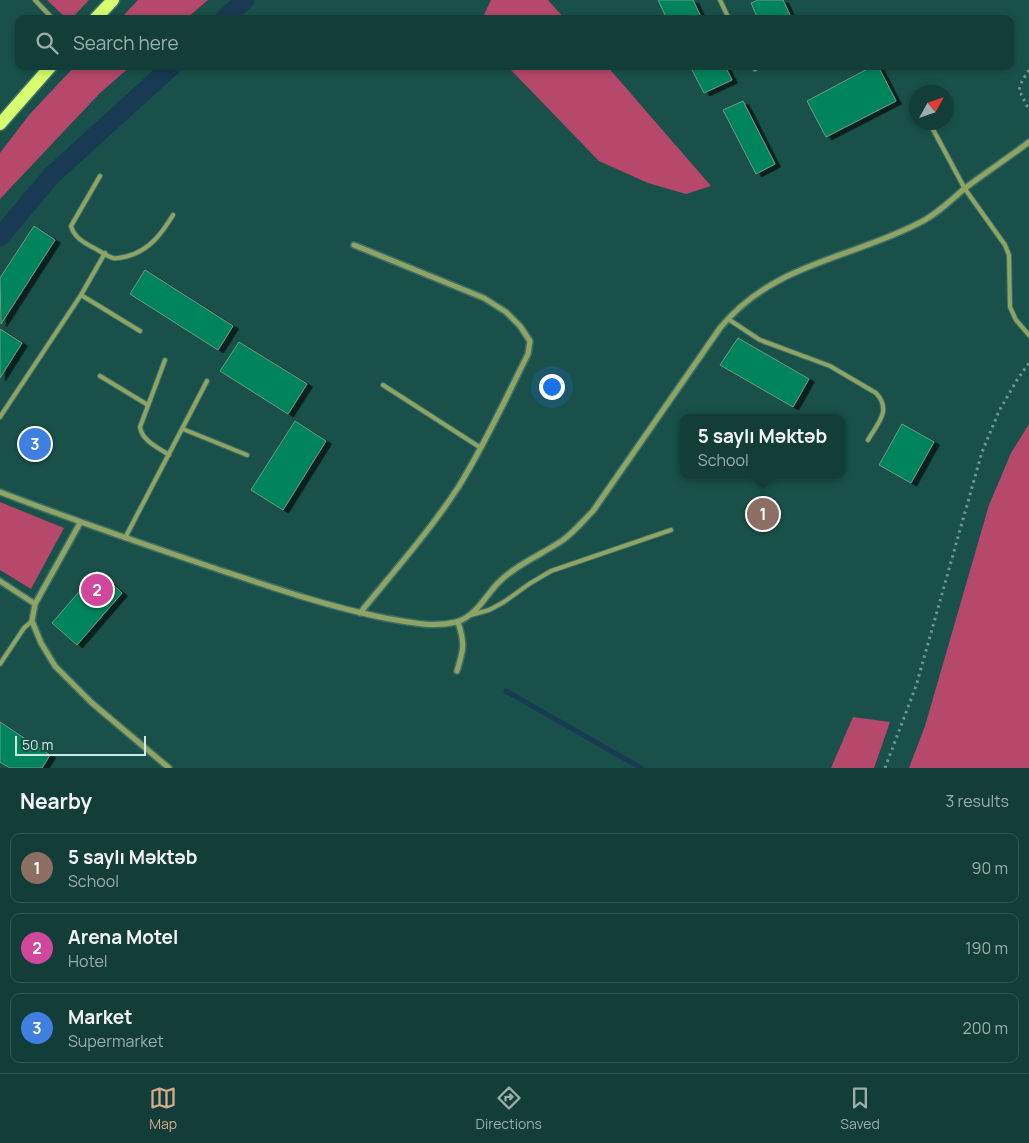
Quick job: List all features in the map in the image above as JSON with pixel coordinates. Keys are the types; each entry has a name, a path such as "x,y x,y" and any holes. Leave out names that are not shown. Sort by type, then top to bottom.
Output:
{"main road":[{"path":"99,15 113,0"},
{"path":"0,124 47,70"}],"street":[{"path":"0,492 80,523 302,598 360,613 406,622 439,625 458,622 471,615 508,574 562,540 576,529 593,511 728,319 760,292 782,278 818,262 894,235 920,223 1029,142"},
{"path":"354,245 484,298 506,312 520,326 530,341 528,354 481,448 458,486 433,522 360,613"},
{"path":"80,523 35,604 32,621 41,643 54,666 92,702 169,768"},
{"path":"0,581 35,604"},
{"path":"457,671 464,649 464,640 458,622"}],"lane":[{"path":"35,0 49,15"},
{"path":"720,0 727,15"},
{"path":"933,130 965,189 1005,245 1010,255 1010,307 1016,320 1029,335"},
{"path":"100,176 71,226 72,232 81,241 105,254 113,258 122,258 136,254 154,242 173,215"},
{"path":"0,417 81,295 105,254"},
{"path":"81,295 140,331"},
{"path":"728,319 760,340 830,366 876,393 882,400 883,416 868,440"},
{"path":"164,360 140,427 141,433 146,439 169,455"},
{"path":"100,376 148,406"},
{"path":"125,538 207,381"},
{"path":"383,386 481,448"},
{"path":"182,429 247,455"},
{"path":"471,615 489,610 504,602 551,571 672,530"},
{"path":"0,664 24,628 32,621"}],"path":[{"path":"1029,70 1022,80 1019,90 1029,110"},
{"path":"885,768 916,686 982,452 999,411 1029,363"}],"shaded area":[{"path":"47,0 89,0 75,15 63,15"},
{"path":"138,0 208,0 191,15 124,15"},
{"path":"491,0 548,0 561,15 484,15"},
{"path":"71,70 126,70 100,93 0,199 0,153 29,115"},
{"path":"511,70 610,70 711,186 686,194 648,183 599,161"},
{"path":"1029,424 1029,768 909,768 925,726 989,505 1011,453"},
{"path":"0,502 64,528 31,589 0,570"},
{"path":"853,717 890,722 874,768 831,768"}],"building":[{"path":"658,0 693,0 700,15 665,15"},
{"path":"758,0 783,0 790,15 756,15 751,3"},
{"path":"692,70 727,70 732,80 704,93"},
{"path":"865,70 880,70 896,101 826,137 807,101"},
{"path":"743,101 775,164 756,174 723,110"},
{"path":"34,226 55,240 1,324 0,278"},
{"path":"145,270 233,326 218,350 130,294"},
{"path":"0,329 22,343 0,378"},
{"path":"738,338 809,379 793,407 720,365"},
{"path":"239,342 307,384 288,414 220,371"},
{"path":"295,421 326,441 283,510 251,490"},
{"path":"902,424 934,442 911,483 879,465"},
{"path":"97,571 122,593 77,645 52,623"},
{"path":"0,722 50,755 42,768 10,768 0,762"}],"waterway":[{"path":"228,15 245,0"},
{"path":"0,237 51,176 168,70"},
{"path":"506,691 641,768"}],"place":[{"name":"Market","path":"35,444"},
{"name":"5 saylı Məktəb","path":"763,514"},
{"name":"Arena Motel","path":"97,590"}]}
